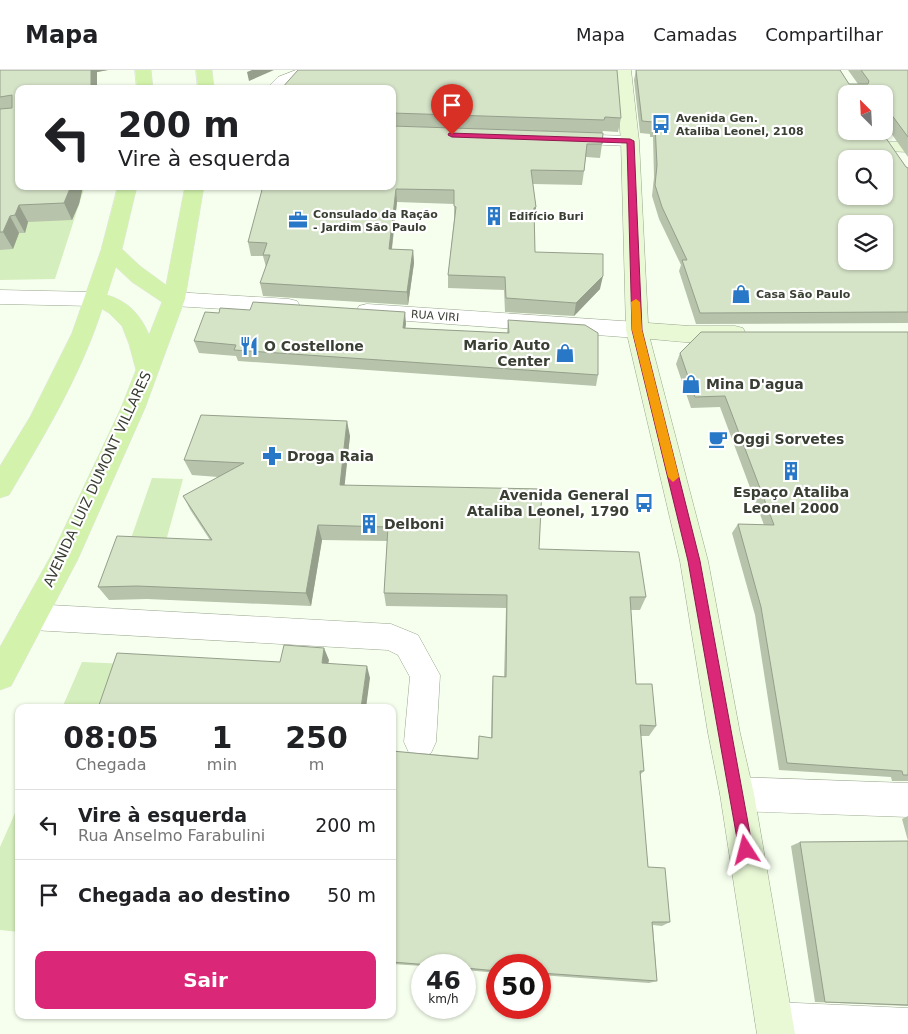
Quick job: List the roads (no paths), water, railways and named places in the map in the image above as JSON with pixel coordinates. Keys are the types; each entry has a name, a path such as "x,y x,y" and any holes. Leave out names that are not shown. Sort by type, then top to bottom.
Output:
{"main road":[{"path":"143,70 144,85"},
{"path":"204,70 206,85"},
{"path":"623,70 630,141 637,330 694,561 724,733 737,794 775,1027"},
{"path":"899,147 901,164"},
{"path":"0,488 40,421 83,333 111,250 127,190"},
{"name":"AVENIDA LUIZ DUMONT VILLARES","path":"0,676 64,559 133,408 174,299 194,190"},
{"path":"111,250 134,274 174,299"},
{"path":"93,299 107,301 123,311 137,336 148,369"},
{"path":"637,330 690,334 760,334"}],"street":[{"path":"279,85 310,70"},
{"path":"551,138 630,141"},
{"path":"0,297 93,299"},
{"path":"174,299 305,307"},
{"name":"RUA VIRI","path":"344,310 637,330"},
{"path":"32,617 391,637 408,645 425,676 420,742"},
{"path":"737,794 908,800"},
{"path":"775,1027 908,1027"}],"place":[{"name":"Avenida Gen. Ataliba Leonel, 2108","path":"661,124"},
{"name":"Edifício Buri","path":"494,216"},
{"name":"Consulado da Ração - Jardim São Paulo","path":"298,220"},
{"name":"Casa São Paulo","path":"741,294"},
{"name":"O Costellone","path":"249,346"},
{"name":"Mario Auto Center","path":"565,353"},
{"name":"Mina D'agua","path":"691,384"},
{"name":"Oggi Sorvetes","path":"718,439"},
{"name":"Droga Raia","path":"272,456"},
{"name":"Espaço Ataliba Leonel 2000","path":"791,471"},
{"name":"Avenida General Ataliba Leonel, 1790","path":"644,503"},
{"name":"Delboni","path":"369,524"}]}
